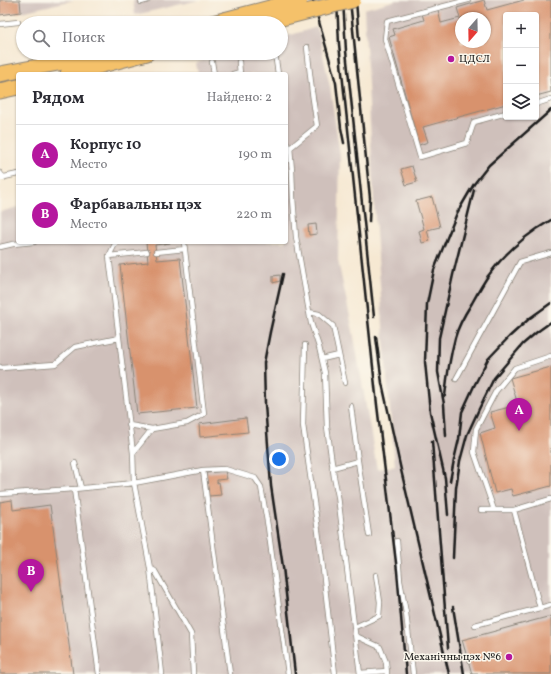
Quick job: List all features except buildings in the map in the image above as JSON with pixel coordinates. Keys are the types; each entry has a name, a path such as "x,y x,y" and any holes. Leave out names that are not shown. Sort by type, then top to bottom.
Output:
{"main road":[{"path":"238,16 300,0"},
{"path":"288,16 353,0"},
{"path":"0,74 69,60"},
{"path":"76,72 121,60"},
{"path":"0,91 16,87"}],"lane":[{"path":"141,2 148,0"},
{"path":"274,0 275,16"},
{"path":"468,0 387,20 385,40 420,157 467,143 474,122 503,114"},
{"path":"0,24 16,22"},
{"path":"290,148 317,126 307,47"},
{"path":"277,60 278,72"},
{"path":"212,62 214,72"},
{"path":"240,62 240,72"},
{"path":"539,103 551,99"},
{"path":"288,146 290,148 296,237 311,323 319,347 324,373 326,427 338,496 360,674 387,672 386,662 380,647 356,636"},
{"path":"0,173 2,178 16,174"},
{"path":"0,247 16,244"},
{"path":"115,244 109,256 133,453 134,483 150,568 162,674"},
{"path":"129,425 152,429 188,423 204,414 184,244"},
{"path":"156,252 184,249"},
{"path":"109,256 147,252"},
{"path":"456,379 520,262 551,253"},
{"path":"309,312 319,314 333,326 345,382"},
{"path":"0,368 55,364 75,347 119,338"},
{"path":"305,344 303,425 321,552 335,674"},
{"path":"322,359 339,354"},
{"path":"494,510 474,452 476,429 496,391 515,368 551,356"},
{"path":"351,406 369,535"},
{"path":"133,453 152,429"},
{"path":"332,468 358,461"},
{"path":"75,462 81,488"},
{"path":"0,494 134,483 203,470 225,469 255,478 261,487 269,534 288,674"},
{"path":"203,470 230,674"},
{"path":"74,489 99,674"},
{"path":"481,510 514,510 551,499"},
{"path":"514,510 540,608"},
{"path":"397,541 400,581 406,613 412,674"},
{"path":"150,568 155,571 192,634 194,674"},
{"path":"354,627 379,616 380,602 376,575"},
{"path":"475,625 551,605"}],"shaded area":[{"path":"0,0 74,0 21,12 0,15"},
{"path":"133,0 199,0 135,15"},
{"path":"397,0 551,0 551,674 0,674 0,212 16,208 16,244 288,244 288,72 198,72 196,63 206,60 288,60 288,36 317,27 330,87 340,155 338,261 353,331 377,469 395,466 375,218 364,9"}],"railway":[{"path":"313,0 336,83 344,143"},
{"path":"337,0 339,44 377,405 397,571 406,674"},
{"path":"343,0 346,51 374,317"},
{"path":"350,0 370,198 369,222"},
{"path":"356,0 359,40"},
{"path":"448,515 445,478 430,412 425,362 427,304 434,270 457,213 474,184 489,165 551,110"},
{"path":"446,436 444,404 438,372 439,338 474,190"},
{"path":"445,396 450,359 456,334 464,316 488,276 509,252 525,238 551,220"},
{"path":"283,274 264,363 265,404 271,486 283,567 295,674"},
{"path":"450,481 459,439 462,412 488,359 530,318 551,303"},
{"path":"453,558 456,488 460,461 467,435 494,378 523,344 551,322"},
{"path":"376,337 382,383 449,674"},
{"path":"432,441 448,648"},
{"path":"453,607 464,674"}],"place":[{"name":"ЦДСЛ","path":"451,59"},
{"name":"Корпус 10","path":"519,431"},
{"name":"Фарбавальны цэх","path":"31,592"},
{"name":"Механічны цэх №6","path":"509,657"}]}
